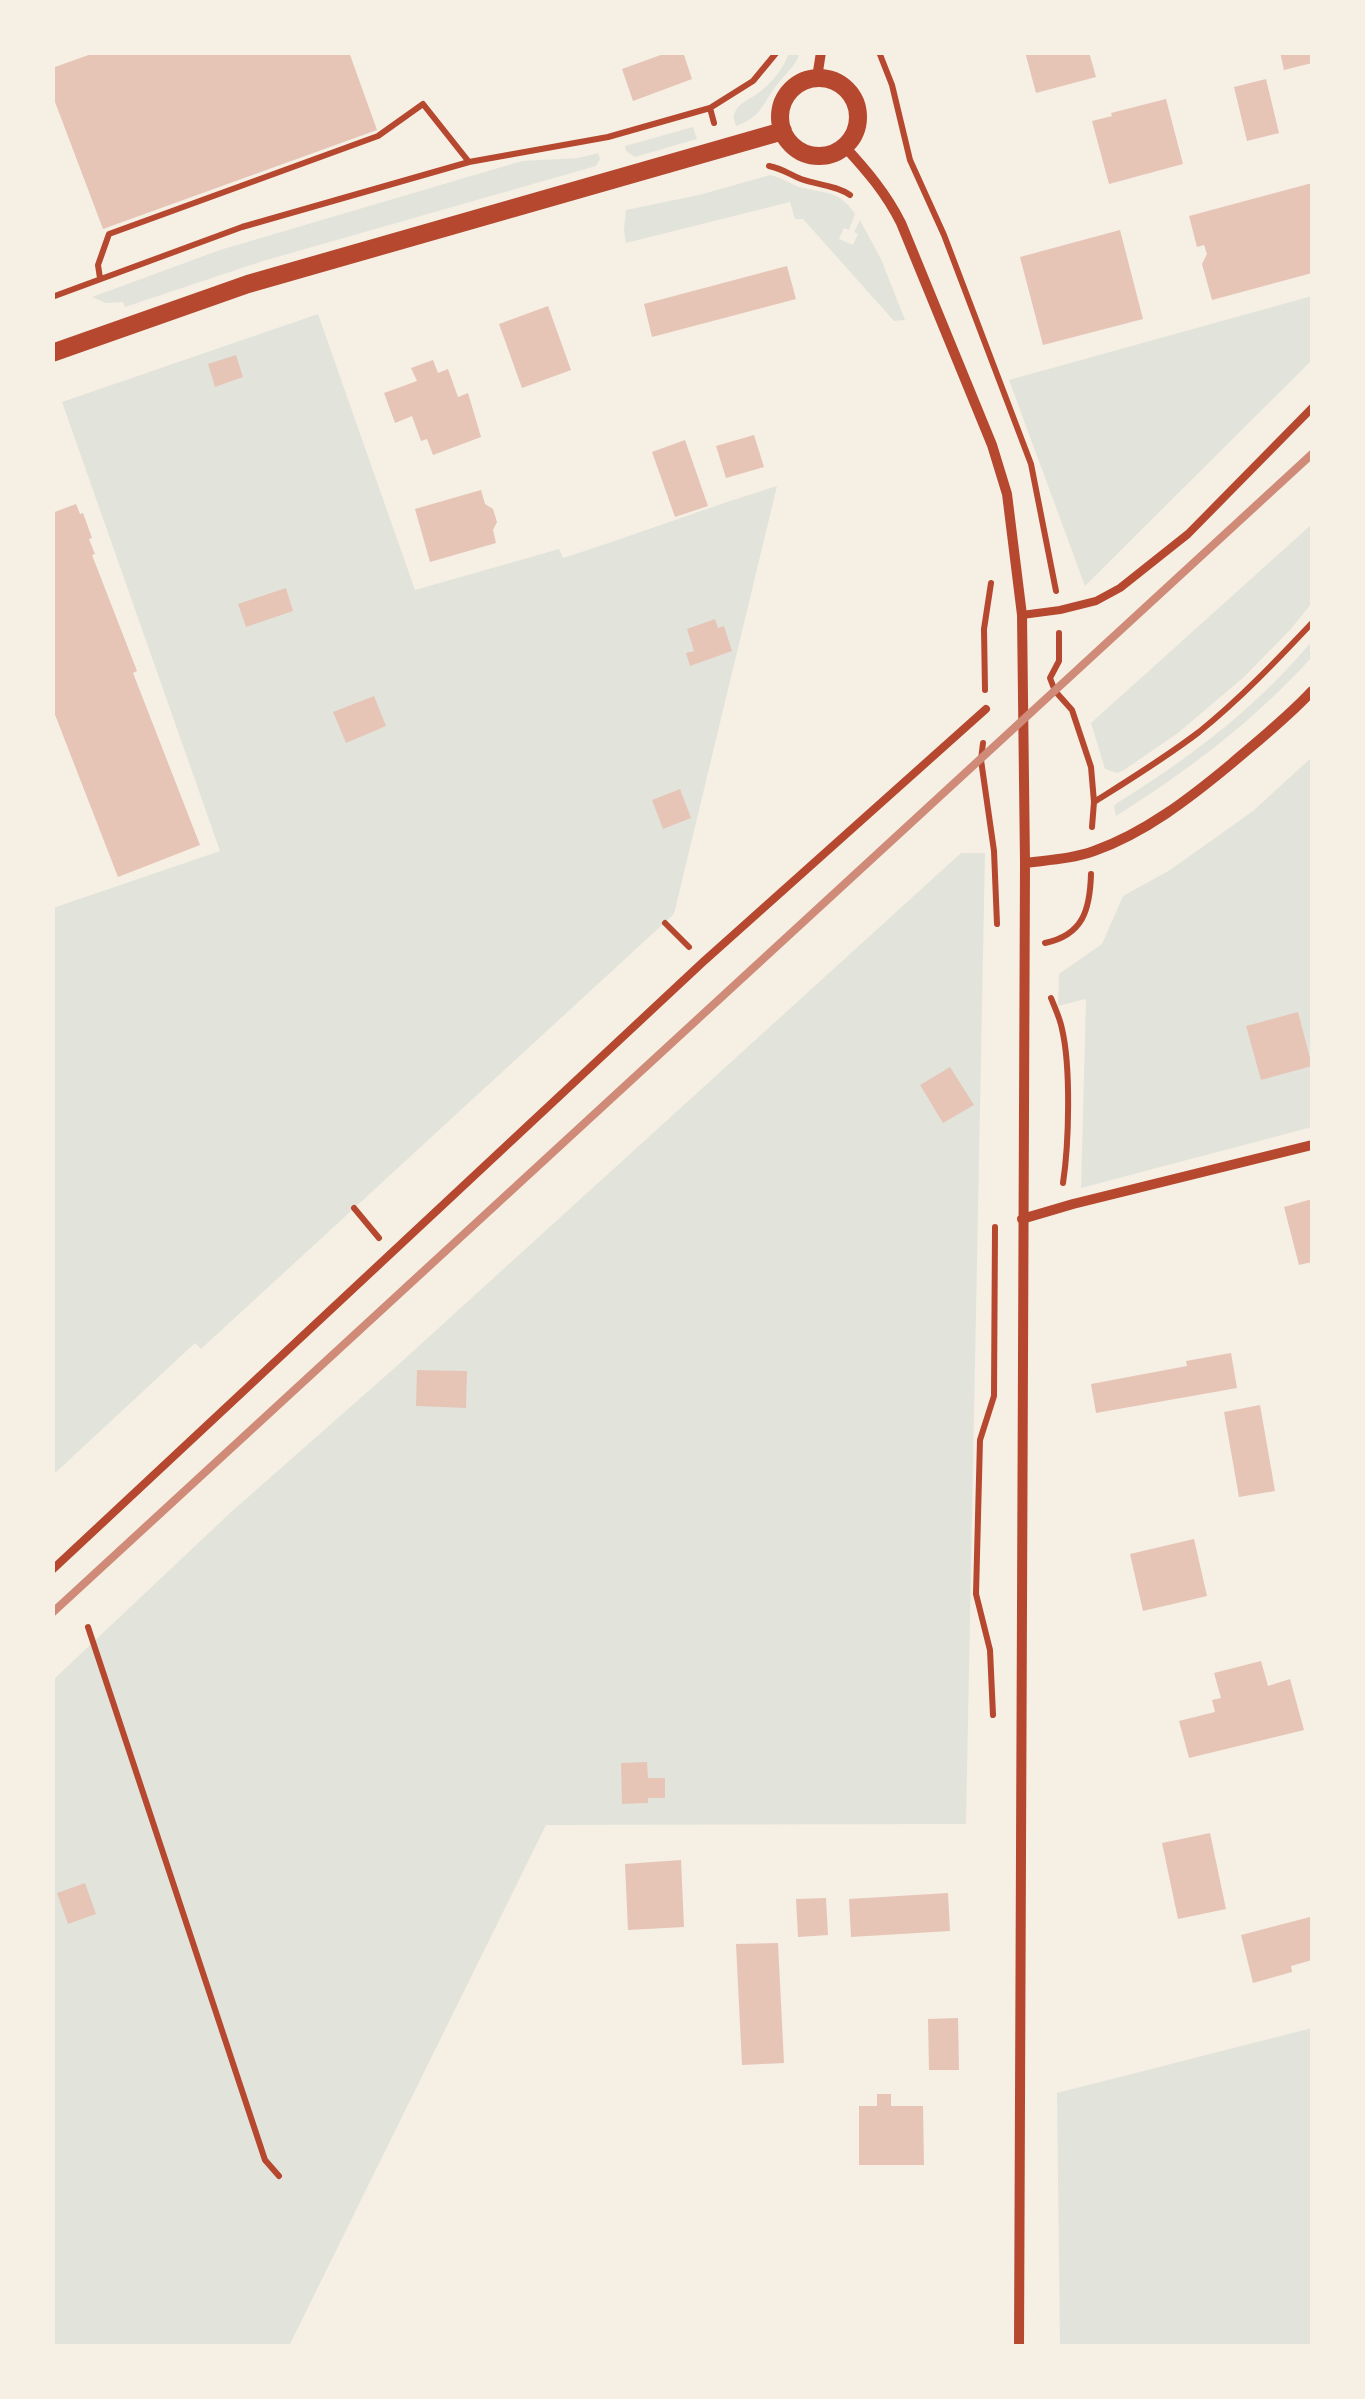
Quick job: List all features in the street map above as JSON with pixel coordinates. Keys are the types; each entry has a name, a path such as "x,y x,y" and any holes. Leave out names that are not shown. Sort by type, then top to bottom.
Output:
{"street":[{"path":"818,78 820,52"},
{"path":"818,78 840,84 856,102 859,114 853,138 834,154 822,156 798,150 789,142 780,119 787,95 806,80 818,78"},
{"path":"52,353 267,279 783,131"},
{"path":"845,147 874,178 901,223 992,445 1006,494 1022,614 1025,862 1019,2346"},
{"path":"1025,862 1092,852 1136,832 1200,790 1265,736 1312,690"},
{"path":"1022,1219 1312,1145"}],"lane":[{"path":"1022,614 1096,601 1120,588 1188,534 1312,408"},
{"path":"52,1570 703,962 986,709"}],"path":[{"path":"52,297 242,227 469,162 608,136 710,108 753,81 777,52"},
{"path":"100,278 98,265 109,234 378,136 423,104 469,162"},
{"path":"710,108 716,132"},
{"path":"767,166 841,189 860,204"},
{"path":"990,570 984,628 986,709 981,760 994,851 997,940"},
{"path":"1092,826 1094,802 1200,731 1260,678 1312,623"},
{"path":"1040,943 1065,937 1078,926 1092,894 1091,884"},
{"path":"354,1208 392,1255"},
{"path":"993,1730 990,1650 976,1594 980,1440 994,1396 995,1218"},
{"path":"88,1627 264,2160 279,2176"}],"shaded area":[{"path":"789,53 800,53 760,110 736,126 736,110 772,80"},
{"path":"693,127 697,139 635,157 626,151 625,146"},
{"path":"598,153 596,166 263,261 125,307 123,302 106,303 92,297 220,250 522,161"},
{"path":"770,175 835,196 849,205 855,214 849,230 844,228 839,239 853,245 860,220 881,259 905,320 894,321 803,219 795,219 790,202 626,243 626,210"},
{"path":"1312,296 1312,360 1085,586 1009,380"},
{"path":"318,314 415,590 559,549 563,558 777,486 674,914 201,1349 195,1343 53,1475 53,908 220,851 62,402"},
{"path":"1312,524 1312,603 1289,631 1244,677 1178,733 1124,770 1117,773 1105,769 1091,723"},
{"path":"1312,641 1312,657 1244,723 1195,763 1116,816 1117,803 1221,730 1269,688"},
{"path":"1312,757 1312,1127 1081,1188 1086,999 1058,1006 1059,974 1102,944 1123,896 1170,870 1253,811"},
{"path":"961,853 985,853 966,1824 546,1825 289,2346 53,2346 53,1680 230,1513"},
{"path":"1312,2028 1312,2346 1060,2346 1057,2093"}],"building":[{"path":"97,52 349,52 377,130 103,229 52,94 52,68"},
{"path":"669,52 683,52 692,79 633,101 622,69"},
{"path":"1025,52 1089,52 1096,77 1036,93"},
{"path":"1280,52 1312,52 1312,63 1284,70"},
{"path":"1266,79 1279,133 1247,141 1234,87"},
{"path":"1166,99 1183,164 1109,184 1092,121"},
{"path":"1312,183 1312,273 1212,300 1202,264 1207,254 1204,245 1197,247 1189,216"},
{"path":"1120,230 1143,319 1043,345 1020,257"},
{"path":"787,266 796,299 652,337 644,304"},
{"path":"548,306 571,370 522,388 499,324"},
{"path":"236,355 243,377 215,387 208,364"},
{"path":"433,360 438,373 448,369 458,397 468,393 481,437 433,455 427,439 421,441 412,416 395,423 384,393 417,381 411,368"},
{"path":"754,435 764,467 726,478 716,446"},
{"path":"685,440 708,506 675,517 652,452"},
{"path":"481,490 497,522 493,530 496,543 430,562 415,509"},
{"path":"76,504 83,513 92,538 92,555 137,671 133,673 200,845 118,877 52,707 52,513"},
{"path":"286,588 293,611 246,627 238,604"},
{"path":"715,619 718,628 724,626 732,651 690,666 686,653 694,651 687,629"},
{"path":"374,696 386,726 346,743 333,712"},
{"path":"680,789 691,818 663,829 652,800"},
{"path":"1298,1012 1312,1066 1261,1080 1246,1026"},
{"path":"950,1067 974,1105 943,1123 920,1085"},
{"path":"1312,1199 1312,1262 1299,1265 1284,1207"},
{"path":"1231,1353 1237,1388 1096,1413 1091,1384 1187,1366 1186,1361"},
{"path":"417,1370 467,1371 466,1408 416,1406"},
{"path":"1260,1405 1275,1491 1239,1497 1224,1412"},
{"path":"1194,1539 1207,1596 1143,1611 1130,1554"},
{"path":"1261,1661 1268,1686 1290,1679 1304,1730 1189,1758 1179,1721 1215,1712 1212,1700 1221,1698 1214,1673"},
{"path":"647,1762 648,1778 665,1778 665,1798 622,1804 621,1763"},
{"path":"1210,1833 1226,1909 1178,1919 1162,1843"},
{"path":"681,1860 684,1927 628,1930 625,1864"},
{"path":"85,1883 96,1914 68,1924 57,1893"},
{"path":"948,1893 950,1931 851,1937 849,1899"},
{"path":"826,1898 828,1935 798,1937 796,1899"},
{"path":"1310,1917 1312,1960 1291,1966 1292,1972 1253,1983 1241,1935"},
{"path":"778,1943 784,2063 742,2065 736,1944"},
{"path":"958,2018 959,2070 929,2070 928,2019"},
{"path":"877,2094 891,2094 891,2106 923,2106 924,2165 859,2165 859,2106 877,2106"}],"railway":[{"path":"52,1613 1312,454"}]}
